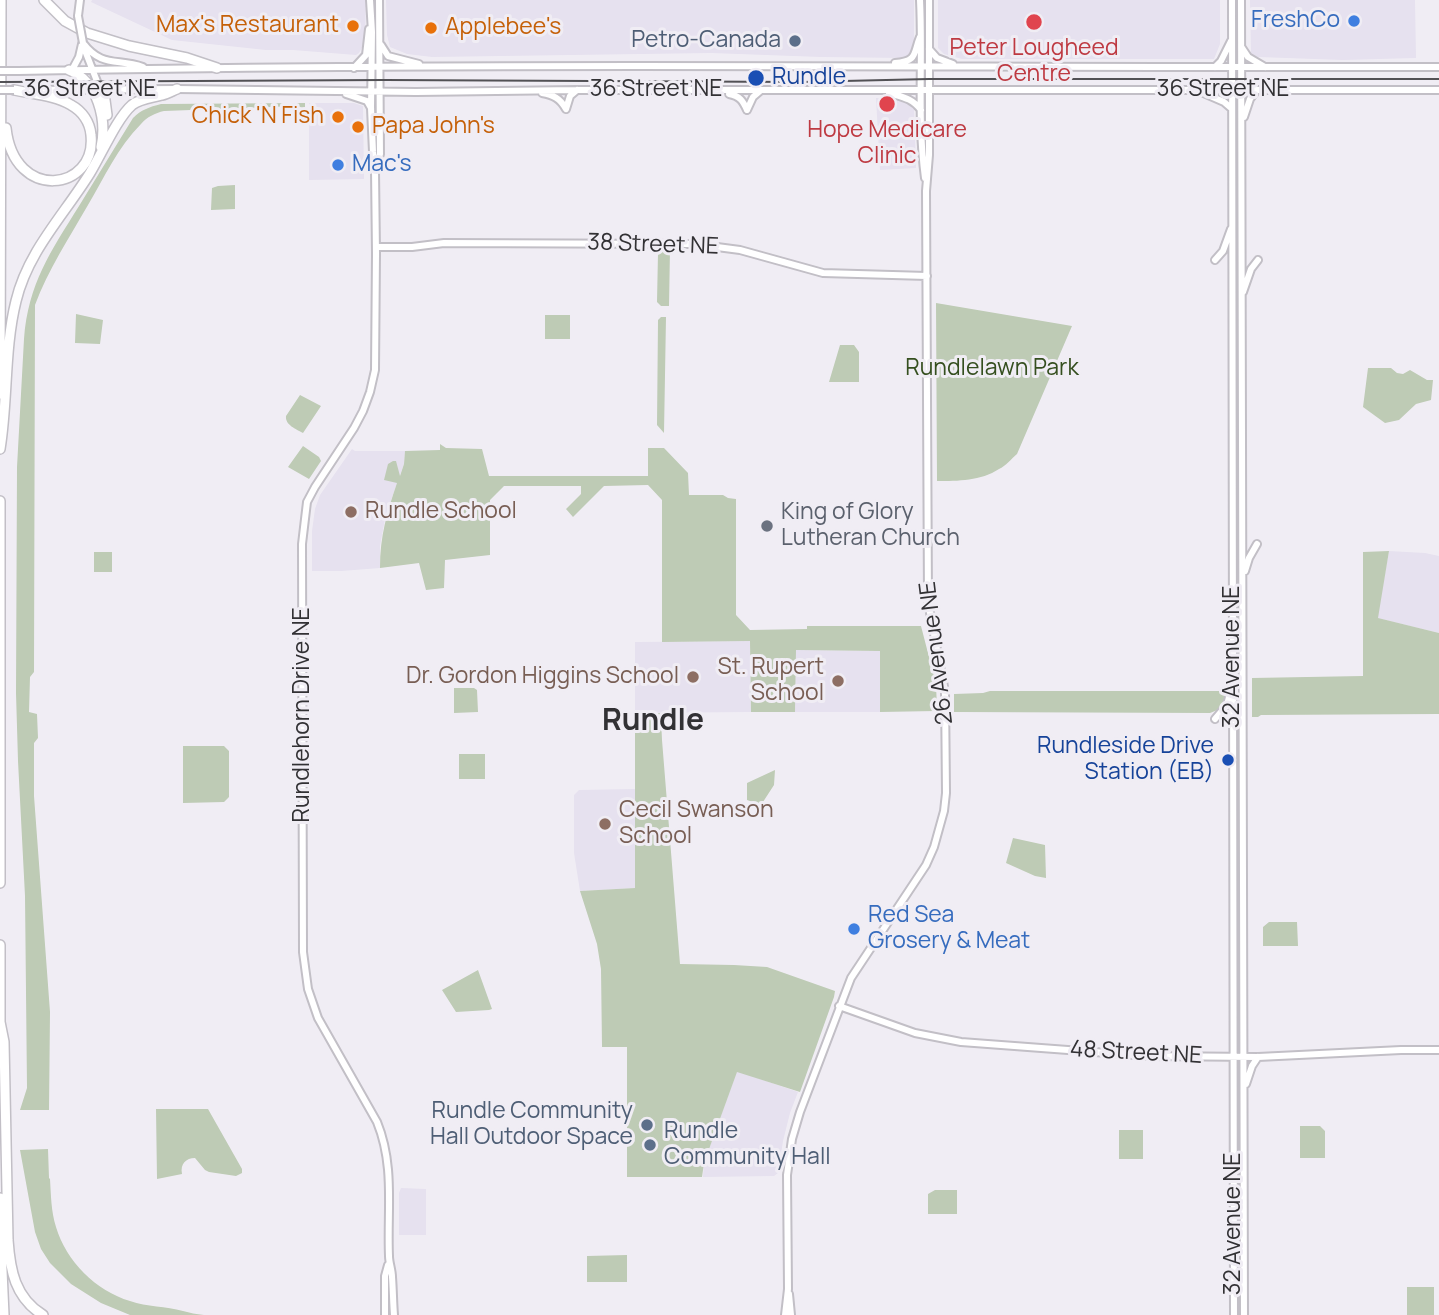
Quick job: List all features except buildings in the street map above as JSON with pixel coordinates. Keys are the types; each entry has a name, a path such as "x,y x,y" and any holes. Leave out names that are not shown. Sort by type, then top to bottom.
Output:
{"highway":[{"path":"0,414 1,0"},
{"path":"44,0 65,21 87,33 217,68"},
{"path":"71,70 105,100 107,140 103,151"},
{"path":"1,73 6,133 16,162 38,179 60,180 73,175 84,165 92,144 91,130 85,117 65,102 14,90"},
{"path":"0,449 4,426 9,339 20,288 38,249 133,104 177,89"},
{"path":"96,90 103,123 103,143 96,162"},
{"path":"0,501 0,883"},
{"path":"0,945 0,1055"},
{"path":"1,1022 4,1042 8,1240 11,1269 20,1294 30,1306 43,1315"},
{"path":"0,1198 0,1281"},
{"path":"0,1226 4,1315"}],"main road":[{"path":"80,0 78,16 96,90"},
{"path":"370,0 376,80"},
{"path":"376,68 379,0"},
{"name":"26 Avenue NE","path":"785,1315 788,1289 787,1183 792,1139 839,1006 858,965 926,865 937,838 946,793 945,692 928,602 926,191 929,155 920,0"},
{"name":"26 Avenue NE","path":"925,67 929,49 929,0"},
{"name":"32 Avenue NE","path":"1232,0 1232,1315"},
{"name":"32 Avenue NE","path":"1241,0 1244,1315"},
{"path":"354,68 365,58 371,21"},
{"path":"882,66 910,60 917,51 922,32"},
{"path":"1215,68 1232,39"},
{"path":"379,42 388,56 431,67"},
{"path":"83,43 103,60 131,63 148,69"},
{"path":"71,70 83,43"},
{"path":"1241,46 1248,57 1265,67"},
{"path":"929,49 942,61 969,67"},
{"name":"36 Street NE","path":"1,73 217,68 1439,66"},
{"name":"Rundlehorn Drive NE","path":"376,80 371,108 375,170 375,370 363,411 307,502 302,544 303,952 308,989 318,1018 377,1122 383,1138 389,1177 389,1259 394,1315"},
{"name":"Rundlehorn Drive NE","path":"375,170 380,154 380,92 376,80"},
{"name":"36 Street NE","path":"0,90 1439,90"},
{"path":"530,90 553,95 566,108 570,96 577,90"},
{"name":"26 Avenue NE","path":"925,90 921,110 926,191"},
{"path":"1196,90 1224,102 1232,110"},
{"path":"1241,123 1257,90"},
{"path":"341,91 367,101 371,108"},
{"path":"716,91 736,95 747,110 761,91"},
{"path":"880,91 907,98 921,110"},
{"path":"1215,260 1226,245 1233,223"},
{"name":"38 Street NE","path":"376,247 444,243 694,244 740,250 823,273 927,276"},
{"path":"1241,297 1251,269 1258,260"},
{"path":"1243,579 1249,558 1257,544"},
{"path":"1216,719 1227,705 1233,681"},
{"name":"48 Street NE","path":"839,1006 915,1033 951,1040 1148,1056 1258,1057 1439,1050"},
{"path":"1244,1092 1248,1076 1258,1057"},
{"name":"Rundlehorn Drive NE","path":"385,1315 385,1276 389,1259"},
{"name":"26 Avenue NE","path":"788,1289 791,1315"}],"shaded area":[{"path":"366,0 365,42 356,55 266,50 172,40 91,2"},
{"path":"386,0 914,0 914,41 911,53 905,58 711,53 432,57 407,54 390,47"},
{"name":"Peter Lougheed Centre","path":"938,0 1220,0 1220,44 1214,59 962,59 944,54 938,48"},
{"path":"1250,0 1415,0 1416,58 1343,60 1258,57 1251,54"},
{"path":"876,98 896,99 914,106 916,168 880,170"},
{"path":"309,103 354,103 363,106 364,179 309,180"},
{"name":"Rundle School","path":"352,449 405,451 404,464 386,514 380,546 380,568 312,571 315,509 320,495"},
{"path":"1389,551 1439,556 1439,633 1377,618"},
{"name":"Dr. Gordon Higgins School","path":"750,641 751,712 635,713 635,642"},
{"name":"St. Rupert School","path":"796,650 880,651 880,712 795,712"},
{"name":"Cecil Swanson School","path":"635,789 635,888 580,891 574,853 574,795 579,790"},
{"path":"737,1071 798,1092 783,1141 778,1173 774,1176 703,1177 704,1163"},
{"path":"401,1188 426,1189 426,1235 399,1235"}],"green space":[{"path":"305,103 305,109 298,106 164,111 146,119 112,163 52,267 35,305 34,672 30,677 29,712 37,714 34,796 50,1012 49,1110 20,1110 27,1088 25,896 16,693 17,467 24,339 30,301 42,269 59,238 133,118 139,113 161,104"},
{"path":"235,185 235,209 211,210 212,188"},
{"path":"661,249 670,249 669,306 661,306 657,302 658,253"},
{"name":"Rundlelawn Park","path":"936,303 1072,326 1017,454 1002,468 977,478 937,481"},
{"path":"76,314 103,320 100,344 75,343"},
{"path":"545,315 570,315 570,339 545,339"},
{"path":"666,317 664,433 657,425 658,320"},
{"path":"840,345 854,345 859,352 859,382 829,382"},
{"path":"1368,368 1391,368 1403,374 1410,370 1427,380 1433,380 1431,400 1416,404 1399,420 1385,423 1363,407"},
{"path":"300,395 321,406 303,433 286,419"},
{"path":"440,444 446,448 482,449 489,476 648,476 648,448 664,448 688,473 689,495 723,495 736,499 736,615 750,630 807,629 807,626 921,626 936,684 936,711 880,712 880,651 796,650 795,712 751,712 750,641 662,642 662,500 648,485 604,486 573,517 566,509 581,494 581,486 504,486 490,500 490,555 445,560 444,588 426,590 419,563 380,568 385,524 397,483 384,480 388,464 396,461 400,476 405,451 440,450"},
{"path":"303,446 321,461 309,479 288,467"},
{"path":"1389,551 1378,618 1439,633 1439,714 1252,717 1252,678 1363,676 1363,552"},
{"path":"94,552 112,552 112,572 94,572"},
{"path":"454,688 477,690 478,712 454,713"},
{"path":"990,691 1225,691 1220,709 1210,713 954,712 954,694"},
{"path":"635,713 664,713 661,719 662,740 680,964 767,967 835,991 800,1092 737,1072 704,1163 702,1177 627,1177 627,1047 602,1047 601,969 597,944 580,891 635,888"},
{"path":"183,746 224,746 229,751 229,797 224,802 183,803"},
{"path":"459,754 485,754 485,779 459,779"},
{"path":"775,770 774,785 761,805 747,800 747,783"},
{"path":"1013,838 1045,845 1046,878 1006,863"},
{"path":"1269,922 1297,922 1298,946 1263,946 1263,927"},
{"path":"478,970 492,1009 456,1012 442,990"},
{"path":"156,1109 208,1109 242,1173 236,1176 209,1172 195,1158 184,1162 182,1174 157,1179"},
{"path":"1300,1126 1320,1126 1325,1131 1325,1158 1300,1158"},
{"path":"1119,1130 1143,1130 1143,1159 1119,1159"},
{"path":"48,1149 56,1227 67,1252 84,1273 106,1290 130,1301 204,1315 130,1315 101,1303 71,1284 50,1263 35,1232 20,1150"},
{"path":"935,1190 957,1190 957,1214 928,1214 928,1194"},
{"path":"627,1255 627,1282 587,1282 587,1256"},
{"path":"1407,1287 1434,1287 1434,1315 1407,1315"}],"tram line":[{"path":"0,82 1439,79"}],"place":[{"name":"FreshCo","path":"1354,21"},
{"name":"Peter Lougheed Centre","path":"1034,22"},
{"name":"Max's Restaurant","path":"353,26"},
{"name":"Applebee's","path":"431,28"},
{"name":"Petro-Canada","path":"795,41"},
{"name":"Rundle","path":"756,78"},
{"name":"Hope Medicare Clinic","path":"887,104"},
{"name":"Chick 'N Fish","path":"338,117"},
{"name":"Papa John's","path":"358,127"},
{"name":"Mac's","path":"338,165"},
{"name":"Rundle School","path":"351,512"},
{"name":"King of Glory Lutheran Church","path":"767,526"},
{"name":"Dr. Gordon Higgins School","path":"693,677"},
{"name":"St. Rupert School","path":"838,681"},
{"name":"Rundleside Drive Station (EB)","path":"1228,760"},
{"name":"Cecil Swanson School","path":"605,824"},
{"name":"Red Sea Grosery & Meat","path":"854,929"},
{"name":"Rundle Community Hall Outdoor Space","path":"647,1125"},
{"name":"Rundle Community Hall","path":"650,1145"}],"district":[{"name":"Rundle","path":"653,722"}]}
